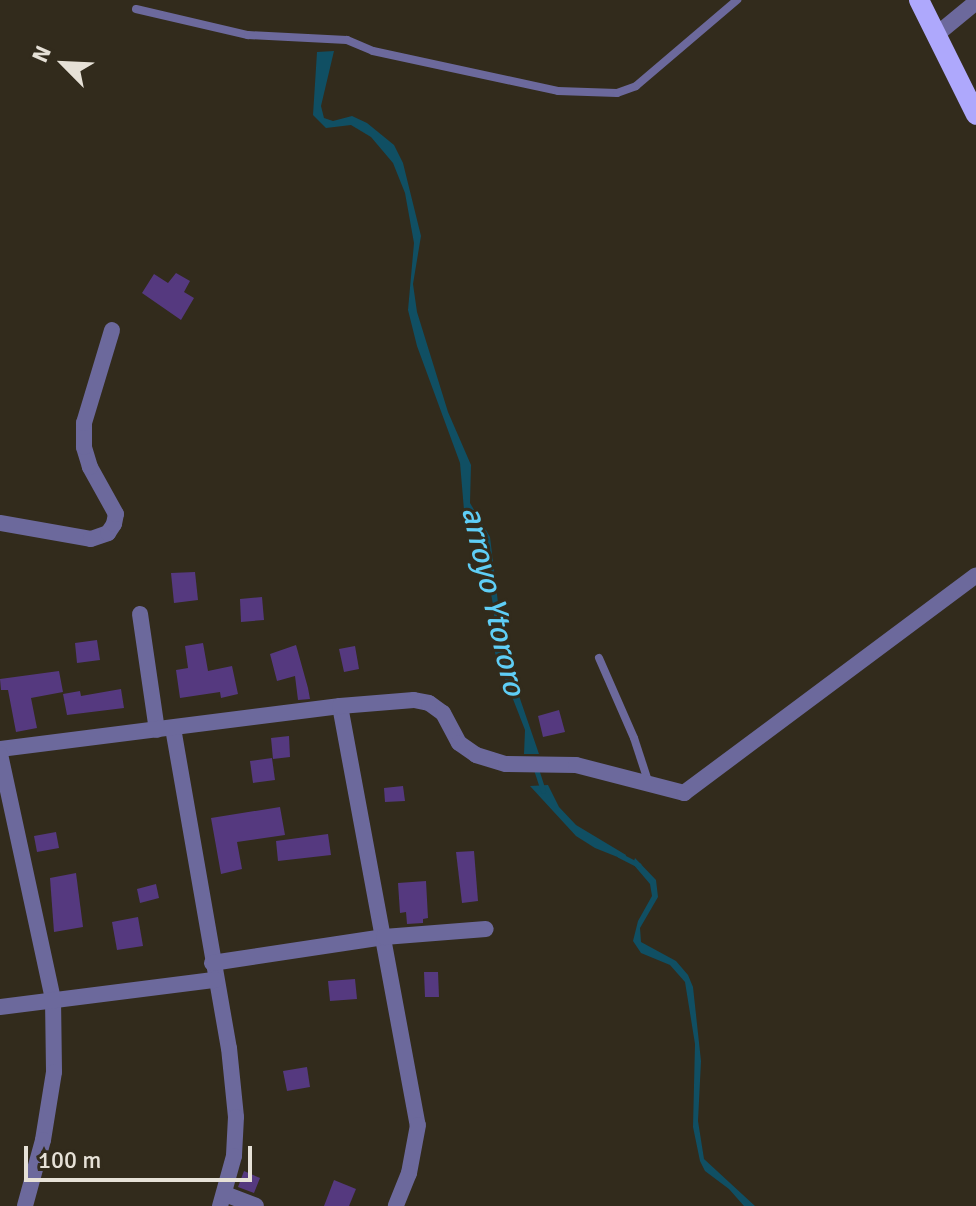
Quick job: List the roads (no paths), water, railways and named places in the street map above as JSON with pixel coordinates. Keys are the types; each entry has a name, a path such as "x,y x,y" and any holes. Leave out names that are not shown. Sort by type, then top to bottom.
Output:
{"main road":[{"path":"919,0 976,115"}],"street":[{"path":"936,35 976,2"},
{"path":"0,523 91,539 108,533 114,524 116,514 90,467 84,447 84,423 112,330"},
{"path":"25,1206 43,1140 54,1072 53,999 0,751 340,706 414,700 429,703 443,713 459,743 476,755 512,765 576,765 684,793 976,575"},
{"path":"140,614 229,1048 236,1117 234,1156 222,1200 256,1206"},
{"path":"340,706 418,1125 398,1204"},
{"path":"212,963 384,937 486,929"},
{"path":"0,1007 215,980"}],"lane":[{"path":"136,9 248,35 342,39 373,51 558,91 617,93 636,86 737,0"},
{"path":"599,658 634,738 649,784"}],"water":[{"path":"334,51 321,106 324,118 333,121 352,116 367,123 394,145 403,163 421,236 413,284 417,312 448,412 471,465 470,503 490,537 504,652 539,754 524,754 525,730 495,653 494,610 480,534 464,510 460,463 417,346 408,310 414,243 405,193 393,163 371,137 351,125 326,128 313,115 317,52"},
{"path":"548,785 559,807 576,825 626,855 625,860 595,848 576,836 530,786"},
{"path":"635,858 656,880 658,897 640,928 641,942 676,961 693,987 701,1061 698,1121 704,1159 755,1206 744,1206 729,1189 705,1171 700,1161 693,1127 695,1044 685,982 670,965 641,953 633,941 638,921 652,896 650,884 633,864"}],"waterway":[{"name":"arroyo Ytororo","path":"535,766 543,791"},
{"name":"arroyo Ytororo","path":"619,855 639,865"}]}
